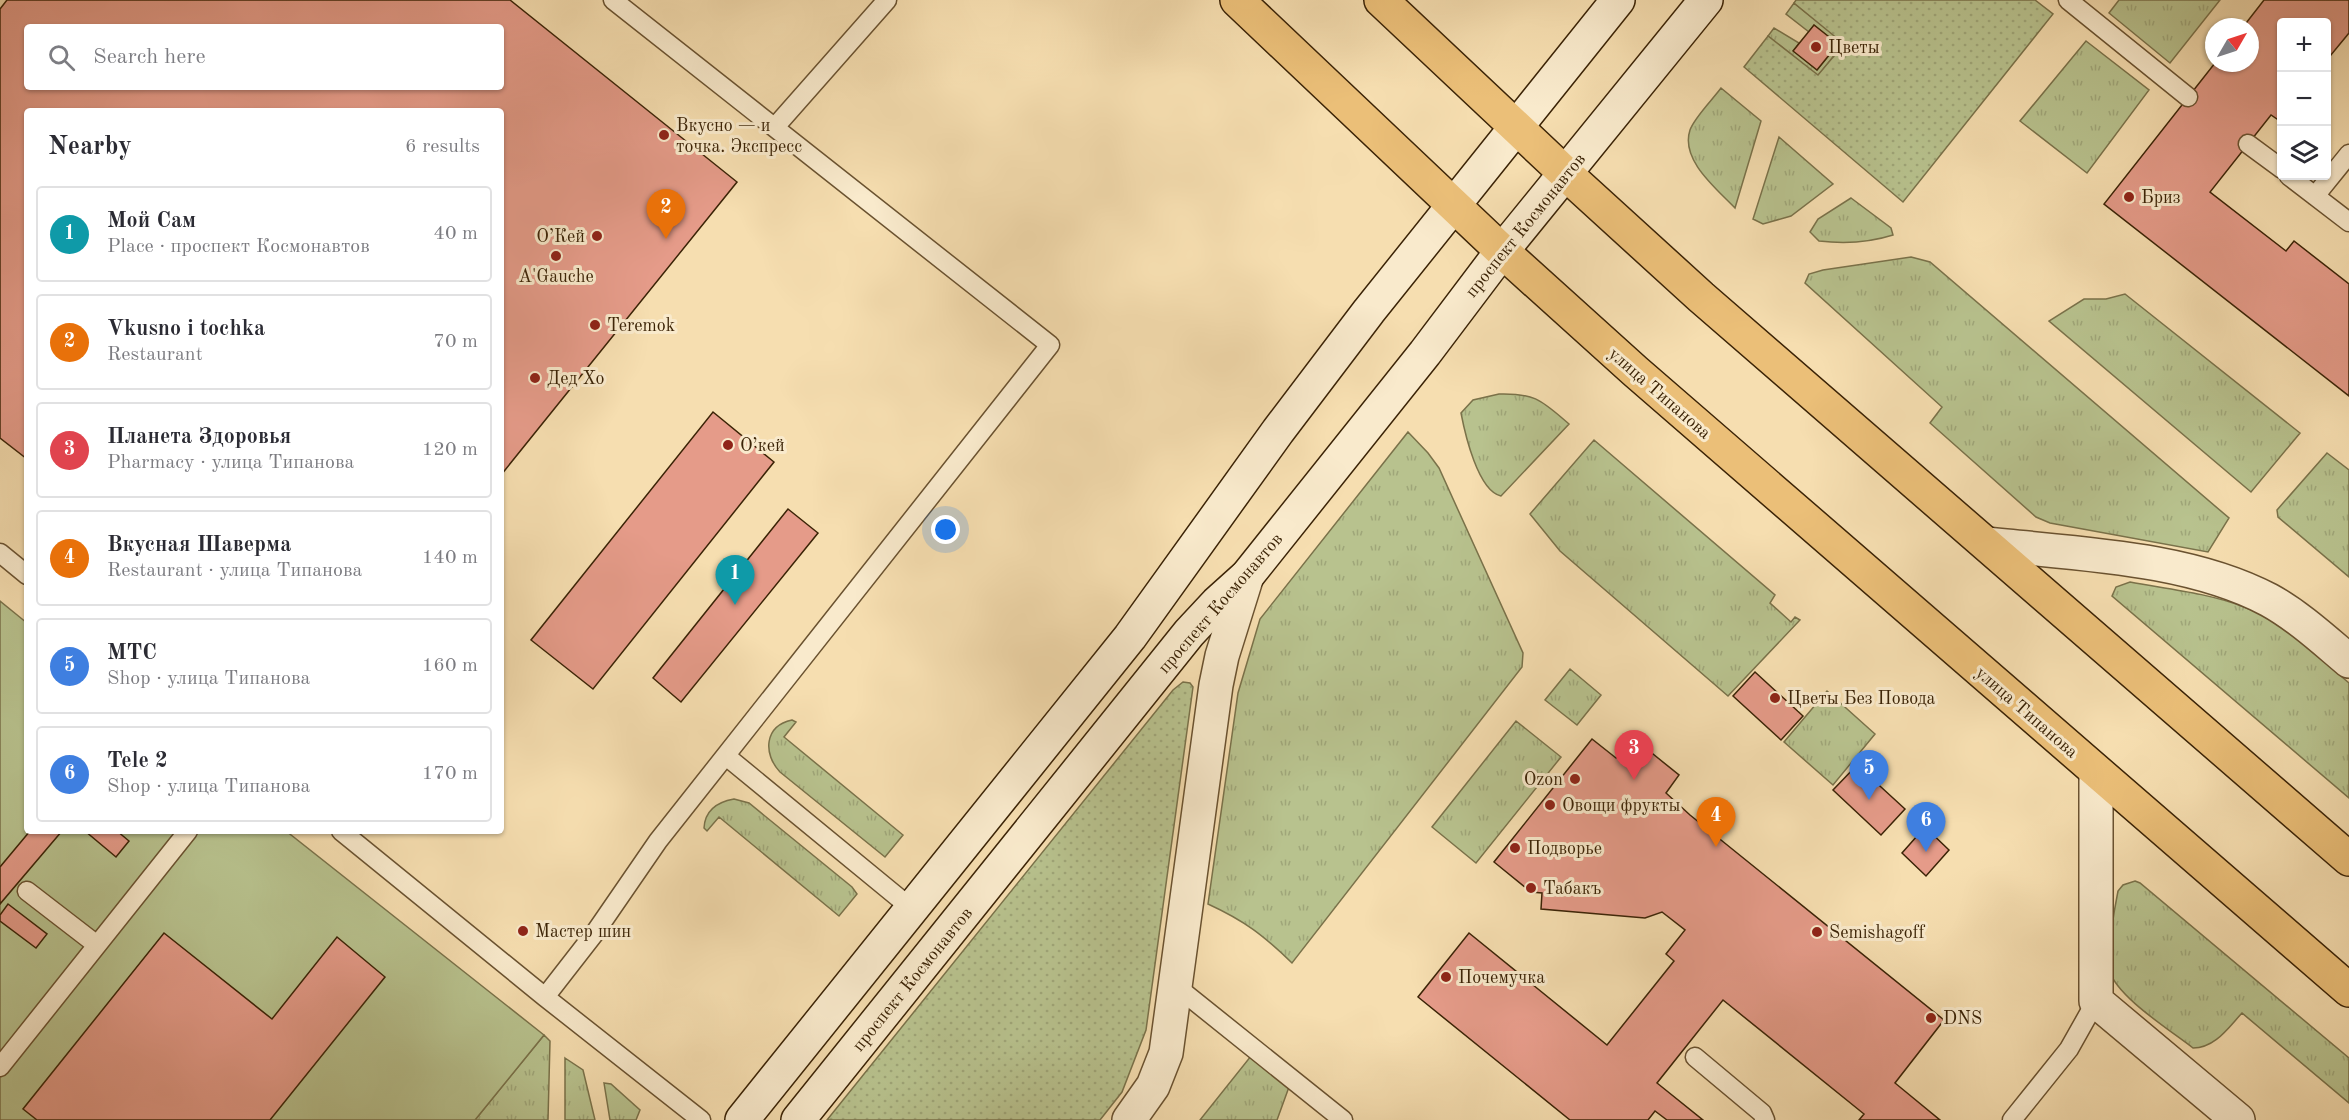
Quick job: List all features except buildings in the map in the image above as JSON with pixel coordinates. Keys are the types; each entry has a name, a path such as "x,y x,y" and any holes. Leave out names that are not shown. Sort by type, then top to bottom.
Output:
{"main road":[{"name":"улица Типанова","path":"1237,0 1502,251 1635,372 2349,990"},
{"path":"1381,0 1516,128 1718,311 2349,858"}],"street":[{"path":"741,1120 1130,637 1278,431 1369,311 1618,0"},
{"name":"проспект Космонавтов","path":"798,1120 1189,633 1247,576 1425,353 1502,251 1706,0"},
{"path":"1987,544 2156,563 2227,583 2270,601 2349,661"},
{"path":"1129,1120 1153,1086 1166,1053 1177,987 1216,685 1222,656 1232,632 1247,576"},
{"name":"улица Типанова","path":"2096,772 2096,1001"},
{"path":"2096,1001 2238,1120"}],"lane":[{"path":"545,997 594,934 658,840 1050,345 614,0"},
{"path":"776,127 887,0"},
{"path":"2068,0 2188,97"},
{"path":"2248,144 2277,165"},
{"path":"2315,196 2349,154"},
{"path":"2294,180 2349,222"},
{"path":"0,553 24,573"},
{"path":"726,756 911,908"},
{"path":"0,1067 186,834"},
{"path":"345,834 701,1120"},
{"path":"27,891 97,945"},
{"path":"1177,987 1343,1120"},
{"path":"2012,1120 2069,1049 2096,1001"},
{"path":"1695,1057 1762,1113 1765,1120"}],"green space":[{"path":"1796,0 2035,0 2053,14 1903,202 1744,67 1768,36 1818,75 1844,44 1794,3"},
{"path":"2119,0 2220,0 2170,63 2109,13"},
{"path":"1794,3 1844,43 1818,76 1768,36 1774,28 1799,43 1794,51 1817,70 1838,44 1814,25 1809,32 1786,14"},
{"path":"2086,41 2149,90 2087,173 2020,121"},
{"path":"1721,88 1761,121 1735,208 1702,173 1690,152 1688,141 1692,125"},
{"path":"1779,137 1833,184 1791,216 1763,224 1753,219"},
{"path":"1851,198 1891,228 1893,235 1856,242 1819,241 1810,232 1818,219"},
{"path":"1911,257 1930,262 2229,518 2208,552 2050,523 2036,517 1930,423 1942,407 1805,283 1809,274 1823,270"},
{"path":"2125,294 2300,433 2251,492 2049,321 2084,299 2106,299"},
{"path":"1499,394 1522,395 1538,400 1569,424 1501,496 1493,492 1479,473 1469,447 1461,413 1473,400"},
{"path":"1408,432 1439,468 1523,653 1522,667 1292,963 1253,929 1208,904 1238,693 1260,619"},
{"path":"1594,440 1775,595 1770,603 1791,622 1795,617 1800,620 1728,696 1560,551 1530,514"},
{"path":"2327,453 2349,470 2349,577 2278,517 2277,510"},
{"path":"2130,582 2216,598 2259,613 2300,640 2349,683 2349,798 2112,596 2116,587"},
{"path":"0,601 24,621 24,834 290,834 544,1035 475,1120 0,1120"},
{"path":"1570,669 1601,695 1577,725 1545,700"},
{"path":"1183,682 1190,683 1193,687 1146,1030 1122,1092 1100,1120 827,1120 1173,690"},
{"path":"1827,691 1875,734 1833,785 1784,742"},
{"path":"792,720 796,722 784,737 903,835 885,857 774,765 769,749 771,734 783,723"},
{"path":"1516,721 1561,757 1476,863 1432,827"},
{"path":"734,799 749,803 852,887 857,894 839,916 719,817 707,831 704,828 707,816 713,808 722,802"},
{"path":"2135,881 2349,1058 2349,1103 2242,1013 2214,1041 2208,1045 2193,1048 2145,1012 2122,991 2109,970 2110,943 2118,891 2123,885"},
{"path":"544,1035 550,1041 548,1120 475,1120"},
{"path":"1251,1056 1289,1087 1277,1120 1200,1120"},
{"path":"565,1058 583,1070 595,1120 565,1120"},
{"path":"604,1083 611,1084 640,1110 636,1120 610,1120"}],"place":[{"name":"Цветы","path":"1816,47"},
{"name":"Вкусно — и точка. Экспресс","path":"664,135"},
{"name":"Бриз","path":"2129,197"},
{"name":"О’Кей","path":"597,236"},
{"name":"Vkusno i tochka","path":"666,239"},
{"name":"A'Gauche","path":"556,256"},
{"name":"Teremok","path":"595,325"},
{"name":"Дед Хо","path":"535,378"},
{"name":"О’кей","path":"728,445"},
{"name":"Мой Сам","path":"735,605"},
{"name":"Цветы Без Повода","path":"1775,698"},
{"name":"Ozon","path":"1575,779"},
{"name":"Планета Здоровья","path":"1634,780"},
{"name":"МТС","path":"1869,800"},
{"name":"Овощи фрукты","path":"1550,805"},
{"name":"Вкусная Шаверма","path":"1716,847"},
{"name":"Подворье","path":"1515,848"},
{"name":"Tele 2","path":"1926,852"},
{"name":"Табакъ","path":"1531,888"},
{"name":"Мастер шин","path":"523,931"},
{"name":"Semishagoff","path":"1817,932"},
{"name":"Почемучка","path":"1446,977"},
{"name":"DNS","path":"1931,1018"}]}
